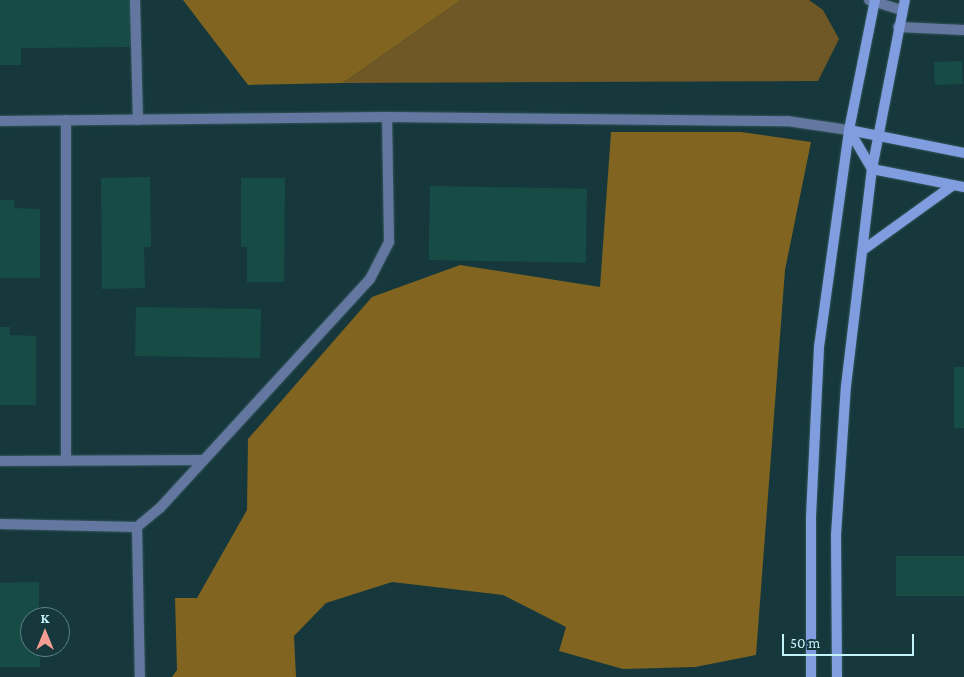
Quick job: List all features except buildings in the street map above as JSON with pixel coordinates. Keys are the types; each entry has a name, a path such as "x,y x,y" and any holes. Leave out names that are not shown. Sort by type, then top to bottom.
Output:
{"street":[{"path":"135,0 138,120"},
{"path":"837,677 840,458 872,169 901,10 906,0"},
{"path":"811,677 811,517 819,347 849,130 873,1 901,10"},
{"path":"898,27 964,30"},
{"path":"140,677 137,527 370,279 389,242 387,117"},
{"path":"0,121 387,117 787,121 878,134 964,153"},
{"path":"66,120 66,460"},
{"path":"849,130 872,169 964,187"},
{"path":"863,250 952,185"},
{"path":"0,461 202,460"},
{"path":"0,524 137,527"}],"shaded area":[{"path":"183,0 461,0 343,83 248,85"},
{"path":"461,0 809,0 823,10 839,39 818,81 343,83"},
{"path":"611,132 741,132 811,142 785,270 756,655 695,667 623,669 559,651 566,627 503,595 392,582 326,603 294,636 296,677 172,677 177,670 175,598 197,598 247,510 248,439 372,297 460,265 600,287"}]}
